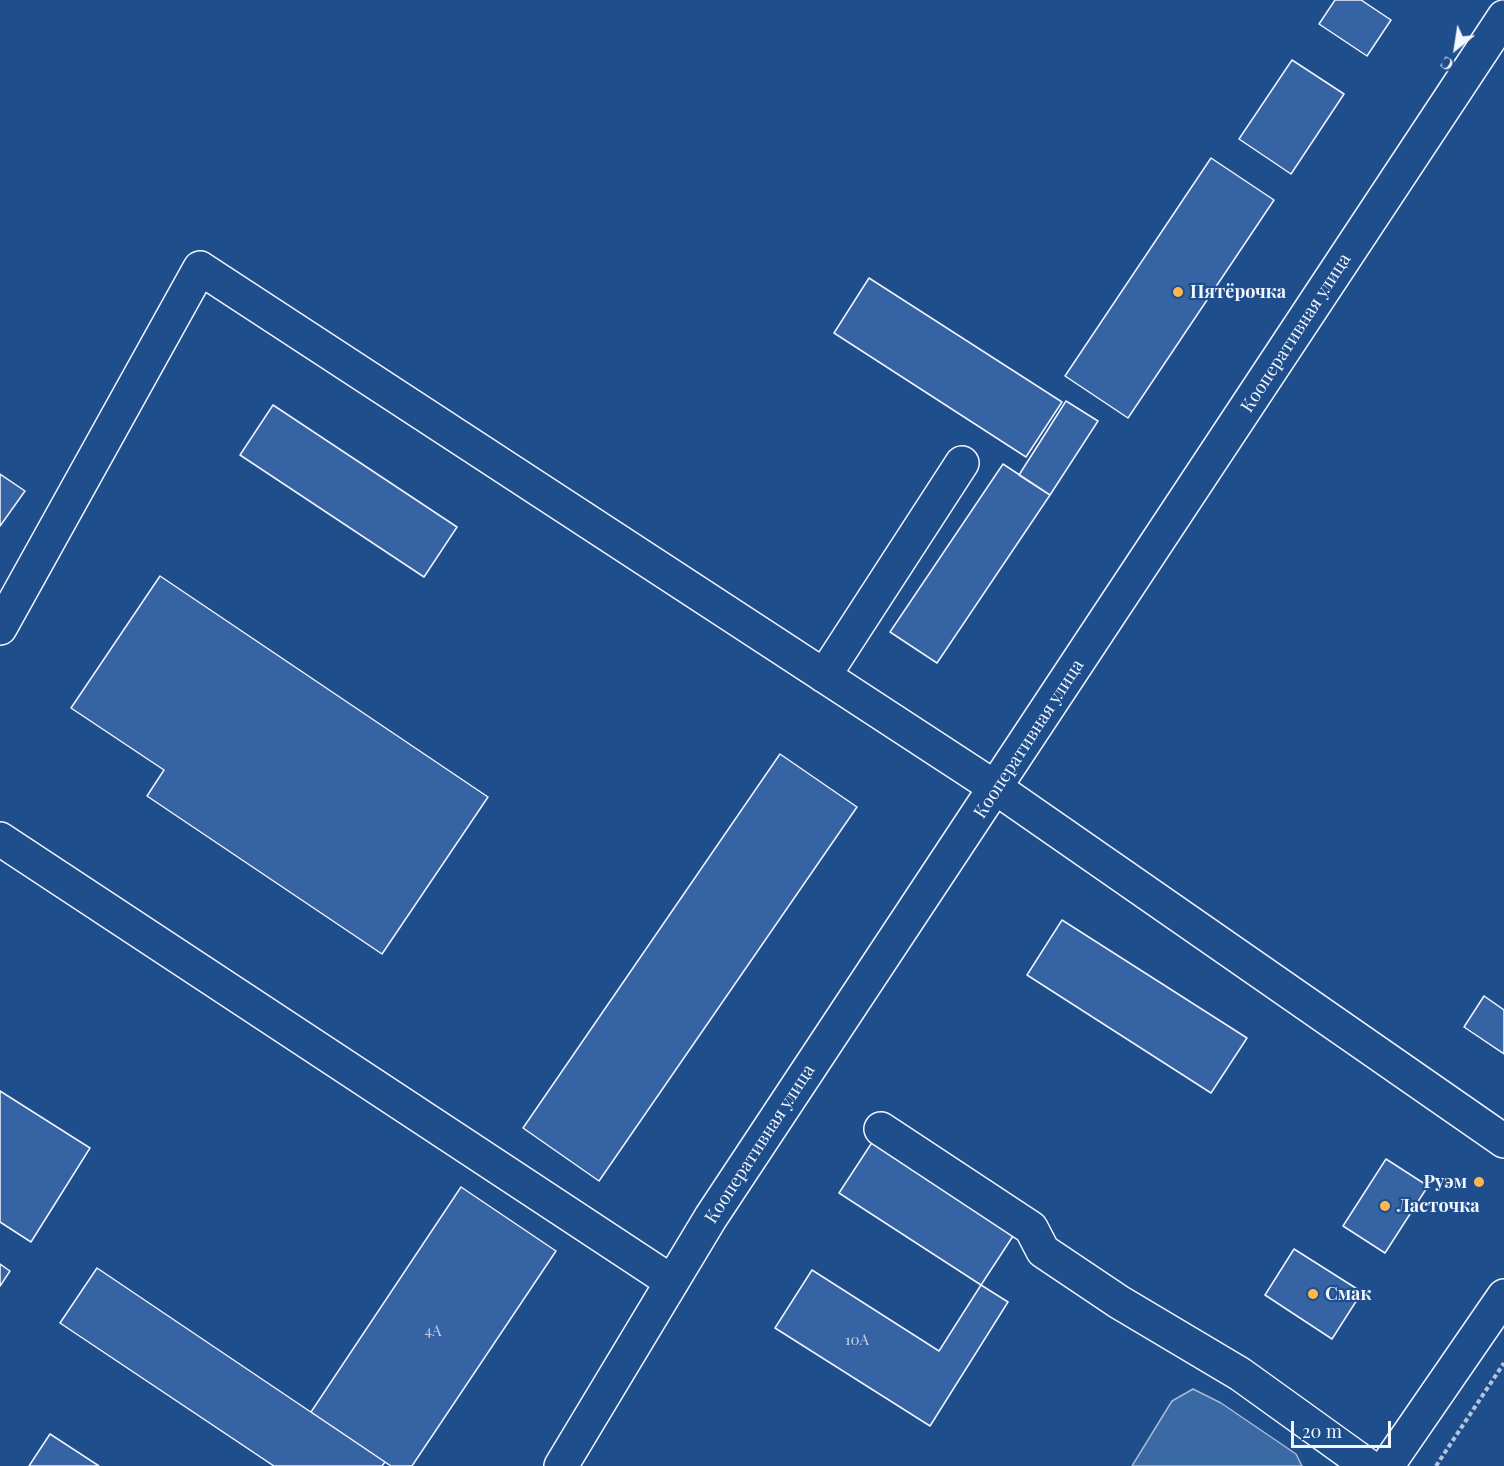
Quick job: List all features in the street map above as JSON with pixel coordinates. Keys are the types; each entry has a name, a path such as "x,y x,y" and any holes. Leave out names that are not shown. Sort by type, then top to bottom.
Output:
{"street":[{"name":"Кооперативная улица","path":"561,1466 711,1217 1504,17"},
{"path":"0,628 200,268 996,788 1504,1141"},
{"path":"824,676 962,464"},
{"path":"0,839 672,1281"},
{"path":"881,1129 1031,1228 1042,1251 1119,1302 1240,1374 1368,1466"},
{"path":"1387,1466 1504,1296"}],"path":[{"path":"1436,1466 1504,1363"}],"water":[{"path":"1193,1389 1221,1403 1296,1454 1302,1466 1132,1466 1172,1401"}],"building":[{"path":"1335,0 1361,0 1391,20 1367,56 1319,24"},
{"path":"1292,60 1344,94 1291,174 1239,139"},
{"path":"1211,158 1274,200 1128,418 1065,376"},
{"path":"869,278 1062,402 1026,457 834,333"},
{"path":"1066,401 1098,421 1050,495 1019,475"},
{"path":"273,405 457,527 424,577 240,455"},
{"path":"1003,464 1050,495 937,663 890,632"},
{"path":"0,474 25,491 0,526"},
{"path":"160,576 488,797 382,954 147,796 164,770 71,708"},
{"path":"780,754 857,807 599,1181 523,1128"},
{"path":"1062,920 1247,1038 1211,1093 1027,975"},
{"path":"1484,996 1504,1010 1504,1054 1464,1027"},
{"path":"0,1091 90,1148 31,1242 0,1222"},
{"path":"873,1141 1015,1233 981,1285 839,1193"},
{"name":"Ласточка","path":"1386,1159 1428,1186 1385,1253 1343,1226"},
{"path":"461,1187 556,1251 412,1466 391,1466 311,1412"},
{"name":"Смак","path":"1294,1249 1362,1292 1332,1339 1265,1295"},
{"path":"0,1264 10,1271 0,1286"},
{"path":"97,1268 385,1462 382,1466 274,1466 60,1323"},
{"path":"812,1270 939,1351 981,1285 1008,1302 930,1426 775,1328"},
{"path":"50,1434 99,1466 29,1466"}],"place":[{"name":"Пятёрочка","path":"1178,292"},
{"name":"Руэм","path":"1479,1182"},
{"name":"Ласточка","path":"1385,1206"},
{"name":"Смак","path":"1313,1294"}]}
